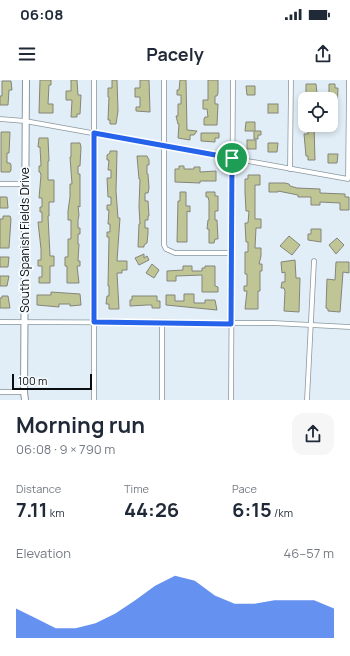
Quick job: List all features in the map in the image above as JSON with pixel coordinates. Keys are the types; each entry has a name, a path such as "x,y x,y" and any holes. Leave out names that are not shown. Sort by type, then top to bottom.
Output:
{"street":[{"name":"South Spanish Fields Drive","path":"26,80 24,322 24,392 26,400"},
{"path":"94,80 94,400"},
{"path":"164,80 163,240 166,248 175,252 232,253"},
{"path":"231,400 232,80"},
{"path":"290,169 291,80"},
{"path":"0,119 25,121 348,179 349,80"},
{"path":"0,184 25,184"},
{"path":"307,400 314,261"},
{"path":"0,322 310,324 350,327"},
{"path":"162,323 162,400"},
{"path":"0,392 24,392"}],"building":[{"path":"40,80 51,80 51,85 49,85 48,104 53,104 53,113 39,113"},
{"path":"71,80 77,80 78,95 81,95 80,114 77,114 77,117 71,117 72,100 66,100 66,91 71,91"},
{"path":"112,80 117,80 118,111 116,124 110,124 110,120 108,120 108,88 112,88"},
{"path":"140,80 149,80 150,112 136,111 136,107 140,107 140,97 135,97 135,88 140,88"},
{"path":"180,80 186,80 187,130 197,131 194,135 190,135 190,140 178,138 179,124 176,116 178,116 178,104 181,104 181,95 177,95"},
{"path":"208,80 218,80 218,93 217,96 215,96 215,104 218,104 217,125 204,125 205,117 208,117 207,109 203,109 203,100 208,100"},
{"path":"2,81 11,81 12,90 9,90 8,105 0,105 0,96 2,96"},
{"path":"306,84 316,84 317,92 306,92"},
{"path":"329,84 335,84 335,88 338,88 338,92 329,92"},
{"path":"246,86 255,86 255,95 247,95"},
{"path":"268,104 278,104 278,113 268,113"},
{"path":"246,122 255,122 255,131 261,131 261,135 258,135 258,139 254,139 254,131 245,131"},
{"path":"1,132 10,132 7,163 10,163 11,165 10,172 1,172"},
{"path":"308,132 314,132 315,160 308,160 308,156 306,156 304,134 308,134"},
{"path":"201,133 219,133 219,138 215,138 215,142 201,141"},
{"path":"39,138 48,138 48,180 54,180 54,202 49,202 48,216 50,256 54,256 54,266 50,266 50,283 39,283 39,277 42,277 42,266 38,266 38,260 41,260 41,249 38,222 42,222 42,212 40,212 40,207 42,207 42,198 39,198 41,175 39,172 39,166 41,166 40,147 38,147"},
{"path":"247,140 256,140 256,149 247,149"},
{"path":"71,143 80,143 81,147 80,166 78,166 78,174 80,174 80,207 78,206 78,228 80,228 80,234 78,234 78,261 80,261 80,266 77,266 79,283 67,283 67,266 65,266 65,257 68,257 68,239 71,239 71,220 68,220 68,211 70,184 72,184 70,157"},
{"path":"268,143 278,143 277,152 268,152"},
{"path":"110,151 117,151 116,191 118,218 120,218 117,261 127,261 127,270 122,270 122,273 117,273 119,309 109,309 109,304 106,304 107,296 109,296 109,237 107,237 107,232 110,232 110,224 108,224 109,210 107,210 107,205 111,205 111,197 108,197 107,178 111,178 111,170 108,170 109,160 107,160 107,155"},
{"path":"328,154 338,154 337,163 328,163"},
{"path":"137,156 147,156 149,160 149,165 147,165 147,174 149,188 148,193 145,193 145,201 148,201 149,216 148,220 145,220 145,228 148,228 148,233 147,243 144,247 138,247 140,224 140,179"},
{"path":"179,166 184,166 184,169 194,169 194,167 200,167 200,172 216,171 216,181 200,181 200,183 175,182 175,169 179,169"},
{"path":"248,175 260,175 260,185 255,185 255,219 261,219 261,228 256,228 255,248 261,248 259,264 262,264 262,271 260,271 260,291 258,291 258,309 245,309 247,291 244,291 244,286 247,286 247,274 245,274 245,252 248,252 248,242 246,242 245,223 248,223 249,211 246,211 245,179 248,179"},
{"path":"269,183 285,183 297,188 320,189 320,193 345,194 345,197 349,197 349,210 340,210 340,203 320,202 320,205 311,205 311,197 298,197 298,195 278,191 269,192"},
{"path":"180,192 186,192 186,206 190,206 190,212 187,211 187,242 177,242 178,201 180,201"},
{"path":"206,192 215,192 215,196 218,196 218,211 215,211 215,220 217,220 218,239 215,239 214,243 209,243 209,229 207,229 209,220 209,201 208,197 206,197"},
{"path":"0,197 7,197 8,208 0,208"},
{"path":"3,216 10,216 11,219 9,248 0,248 0,219 3,219"},
{"path":"311,229 321,229 321,242 308,240 308,234 311,234"},
{"path":"289,236 300,245 292,255 280,246"},
{"path":"337,238 344,245 336,254 329,245"},
{"path":"144,254 144,258 147,256 149,260 139,265 135,258"},
{"path":"0,257 9,257 8,267 0,267"},
{"path":"295,260 296,278 300,278 299,312 284,311 285,291 284,288 281,288 282,282 285,282 285,272 282,273 281,262"},
{"path":"336,262 349,262 349,273 343,272 340,312 328,311 326,308 327,279 335,280"},
{"path":"152,264 159,270 154,278 146,273"},
{"path":"183,266 192,266 192,271 202,271 202,268 205,268 205,266 215,266 215,286 218,287 218,292 202,292 202,275 176,276 176,281 167,281 167,271 183,270"},
{"path":"0,276 9,276 7,286 0,286"},
{"path":"51,292 80,294 81,305 70,306 70,304 59,304 59,307 37,305 37,295 51,295"},
{"path":"184,294 194,294 194,303 205,303 205,300 215,300 217,310 166,305 166,295 175,295 175,301 184,301"},
{"path":"2,296 8,296 10,308 0,308 0,298 2,298"},
{"path":"132,296 157,296 157,301 160,301 160,308 152,308 152,305 130,306"}],"route":[{"path":"94,133 232,158 231,324 94,322 94,133"}]}
